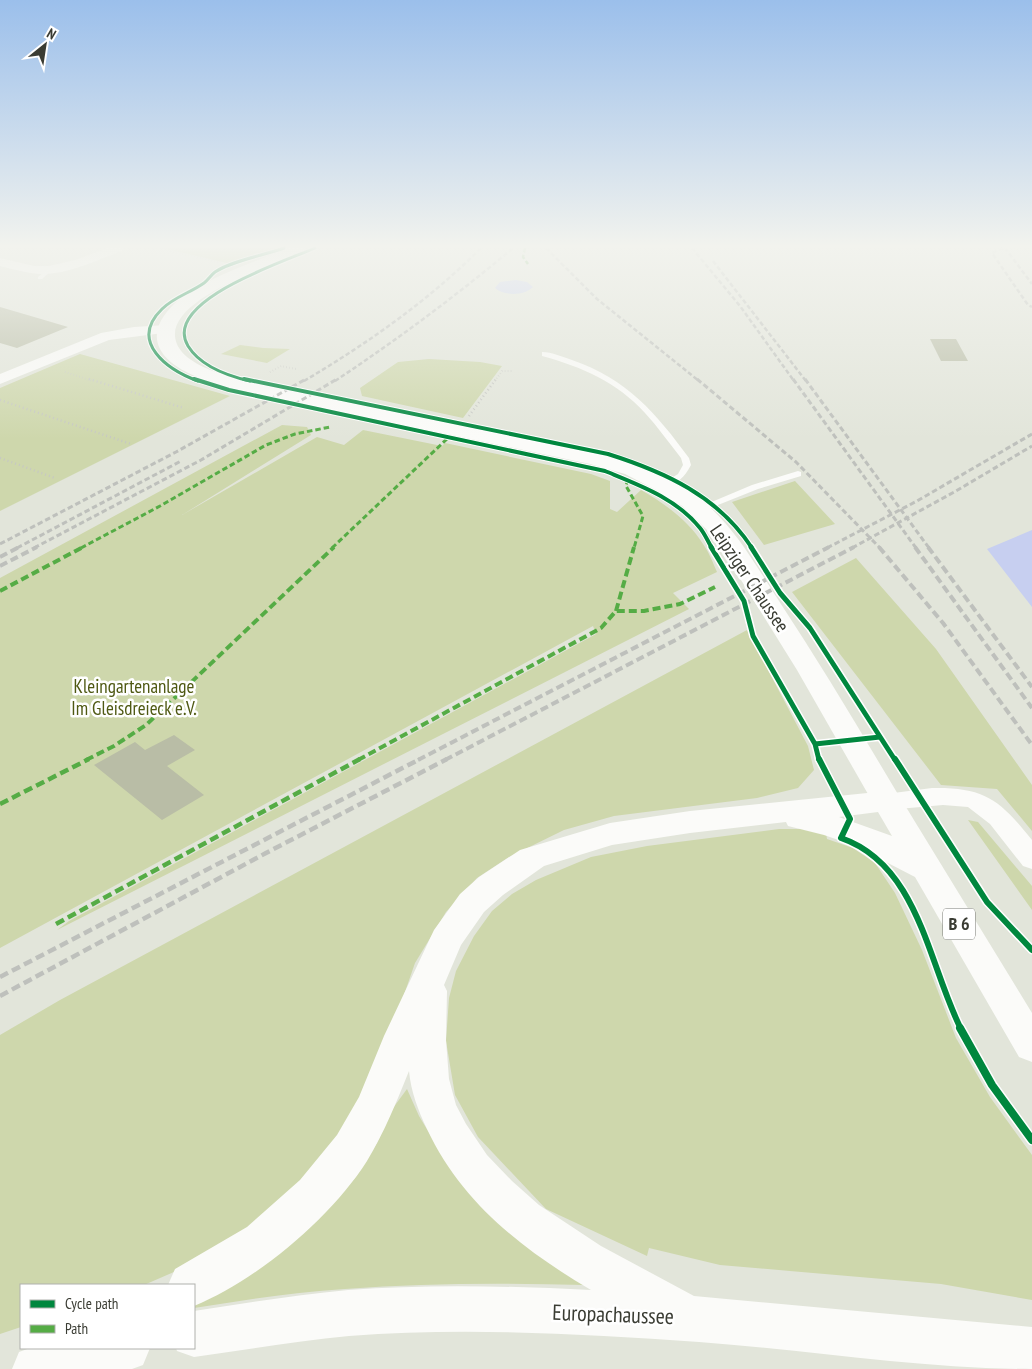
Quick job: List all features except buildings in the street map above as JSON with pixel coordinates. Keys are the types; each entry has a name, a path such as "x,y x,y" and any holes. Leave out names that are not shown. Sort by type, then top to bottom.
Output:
{"main road":[{"path":"166,329 175,312"},
{"name":"Leipziger Chaussee","path":"166,329 165,340 178,358 199,372 218,379 255,389 594,459 632,470 664,485 700,510 714,524 749,573 811,670 887,801 910,873 1032,1046"},
{"path":"193,1284 263,1242 315,1194 352,1148 376,1104 403,1036 446,939 472,902 491,886 532,858 610,834 690,822 887,801"},
{"path":"771,814 845,829 887,846 910,873"},
{"path":"429,980 428,1071 438,1113 463,1158 486,1186 519,1216 552,1240 589,1265 688,1318"},
{"name":"Europachaussee","path":"195,1334 368,1312 476,1310 688,1318 1032,1350"},
{"path":"35,1369 72,1349"},
{"path":"35,1369 122,1349"}],"street":[{"path":"3,376 106,336 134,331 166,329"},
{"path":"887,801 954,797 977,801 993,813 1032,859"}],"lane":[{"path":"545,354 583,366 609,379 643,405 685,458 687,465 681,476 664,485"},
{"path":"700,510 755,487 798,474"}],"path":[{"path":"281,366 296,369"},
{"path":"64,371 184,408"},
{"path":"464,422 502,372 512,371"},
{"path":"0,400 131,444"},
{"path":"0,458 55,478"},
{"path":"747,612 753,636 815,744 819,760 842,806"},
{"path":"890,752 987,902 1032,950"},
{"path":"910,873 904,894 926,940 966,1039 998,1096 1032,1140"}],"green space":[{"path":"240,345 290,349 267,363 221,354"},
{"path":"80,354 230,396 0,511 0,388"},
{"path":"429,359 480,362 502,366 463,418 362,396 360,388 398,362"},
{"name":"Kleingartenanlage Im Gleisdreieck e.V.","path":"282,425 307,427 311,435 182,515 317,437 344,445 363,430 442,446 445,443 591,474 610,481 610,509 617,512 641,490 667,507 691,528 707,550 717,572 673,593 689,609 57,930 69,921 596,634 593,626 0,948 0,578"},
{"path":"795,481 835,524 764,545 732,502"},
{"path":"856,558 936,649 1032,785 1032,831 997,789 941,785 792,592"},
{"path":"747,630 808,746 814,770 798,788 757,798 614,816 564,830 509,857 477,878 446,912 415,963 378,1070 338,1146 236,1245 146,1284 20,1284 20,1327 0,1334 0,1035 60,1000"},
{"path":"968,820 978,822 1032,886 1032,910"},
{"path":"779,829 804,829 826,833 827,839 853,848 875,863 895,893 922,950 956,1038 990,1097 1032,1155 1032,1300 941,1284 720,1265 649,1248 647,1256 546,1209 478,1137 455,1095 446,1041 449,998 456,971 474,936 492,911 512,894 536,880 591,857 647,846"},
{"path":"407,1089 419,1116 448,1164 585,1285 465,1284 375,1287 288,1294 195,1308 195,1301 262,1264 327,1208 355,1178 377,1143 393,1108"}],"water":[{"path":"1032,530 1032,607 987,549"}],"railway":[{"path":"304,381 351,352 407,312"},
{"path":"335,381 433,312"},
{"path":"613,312 699,381"},
{"path":"744,312 794,381"},
{"path":"752,312 806,381"},
{"path":"0,544 176,452 306,379"},
{"path":"34,548 201,460 337,379"},
{"path":"697,379 796,462 862,530"},
{"path":"793,379 891,514"},
{"path":"805,379 901,509"},
{"path":"901,509 1032,434"},
{"path":"907,518 1032,446"},
{"path":"17,548 181,461"},
{"path":"891,514 901,509"},
{"path":"901,509 907,518"},
{"path":"862,530 891,514"},
{"path":"891,514 898,523"},
{"path":"898,523 907,518"},
{"path":"907,518 929,548"},
{"path":"870,538 898,523"},
{"path":"898,523 916,548"},
{"path":"827,548 862,530"},
{"path":"862,530 870,538"},
{"path":"852,548 870,538"},
{"path":"870,538 880,548"},
{"path":"0,557 19,547"},
{"path":"0,566 37,547"},
{"path":"418,760 829,547"},
{"path":"445,760 854,547"},
{"path":"879,547 943,623 1032,745"},
{"path":"915,547 1032,708"},
{"path":"928,547 1032,687"},
{"path":"0,977 420,759"},
{"path":"0,996 266,853 447,759"}],"marked path":[{"path":"0,591 160,506 266,445 295,434 330,427"},
{"path":"0,804 114,746 146,725 449,437"},
{"path":"616,611 643,516 626,486 628,479"},
{"path":"56,924 601,628 616,611 644,611 680,604 715,587"}],"cycle path":[{"path":"159,312 154,318 150,332 151,345 156,355 166,364 191,378 229,390 605,471 654,491 678,508 700,528 744,601 753,636 815,744 819,760 850,819 841,838 859,845 875,856 890,872 903,891 924,935 959,1025 1001,1099 1032,1140"},
{"path":"192,312 184,324 184,339 186,343 196,357 210,367 227,374 243,379 608,454 660,473 694,490 709,501 736,526 780,593 810,628 987,902 1032,950"},
{"path":"815,744 880,737"}]}
